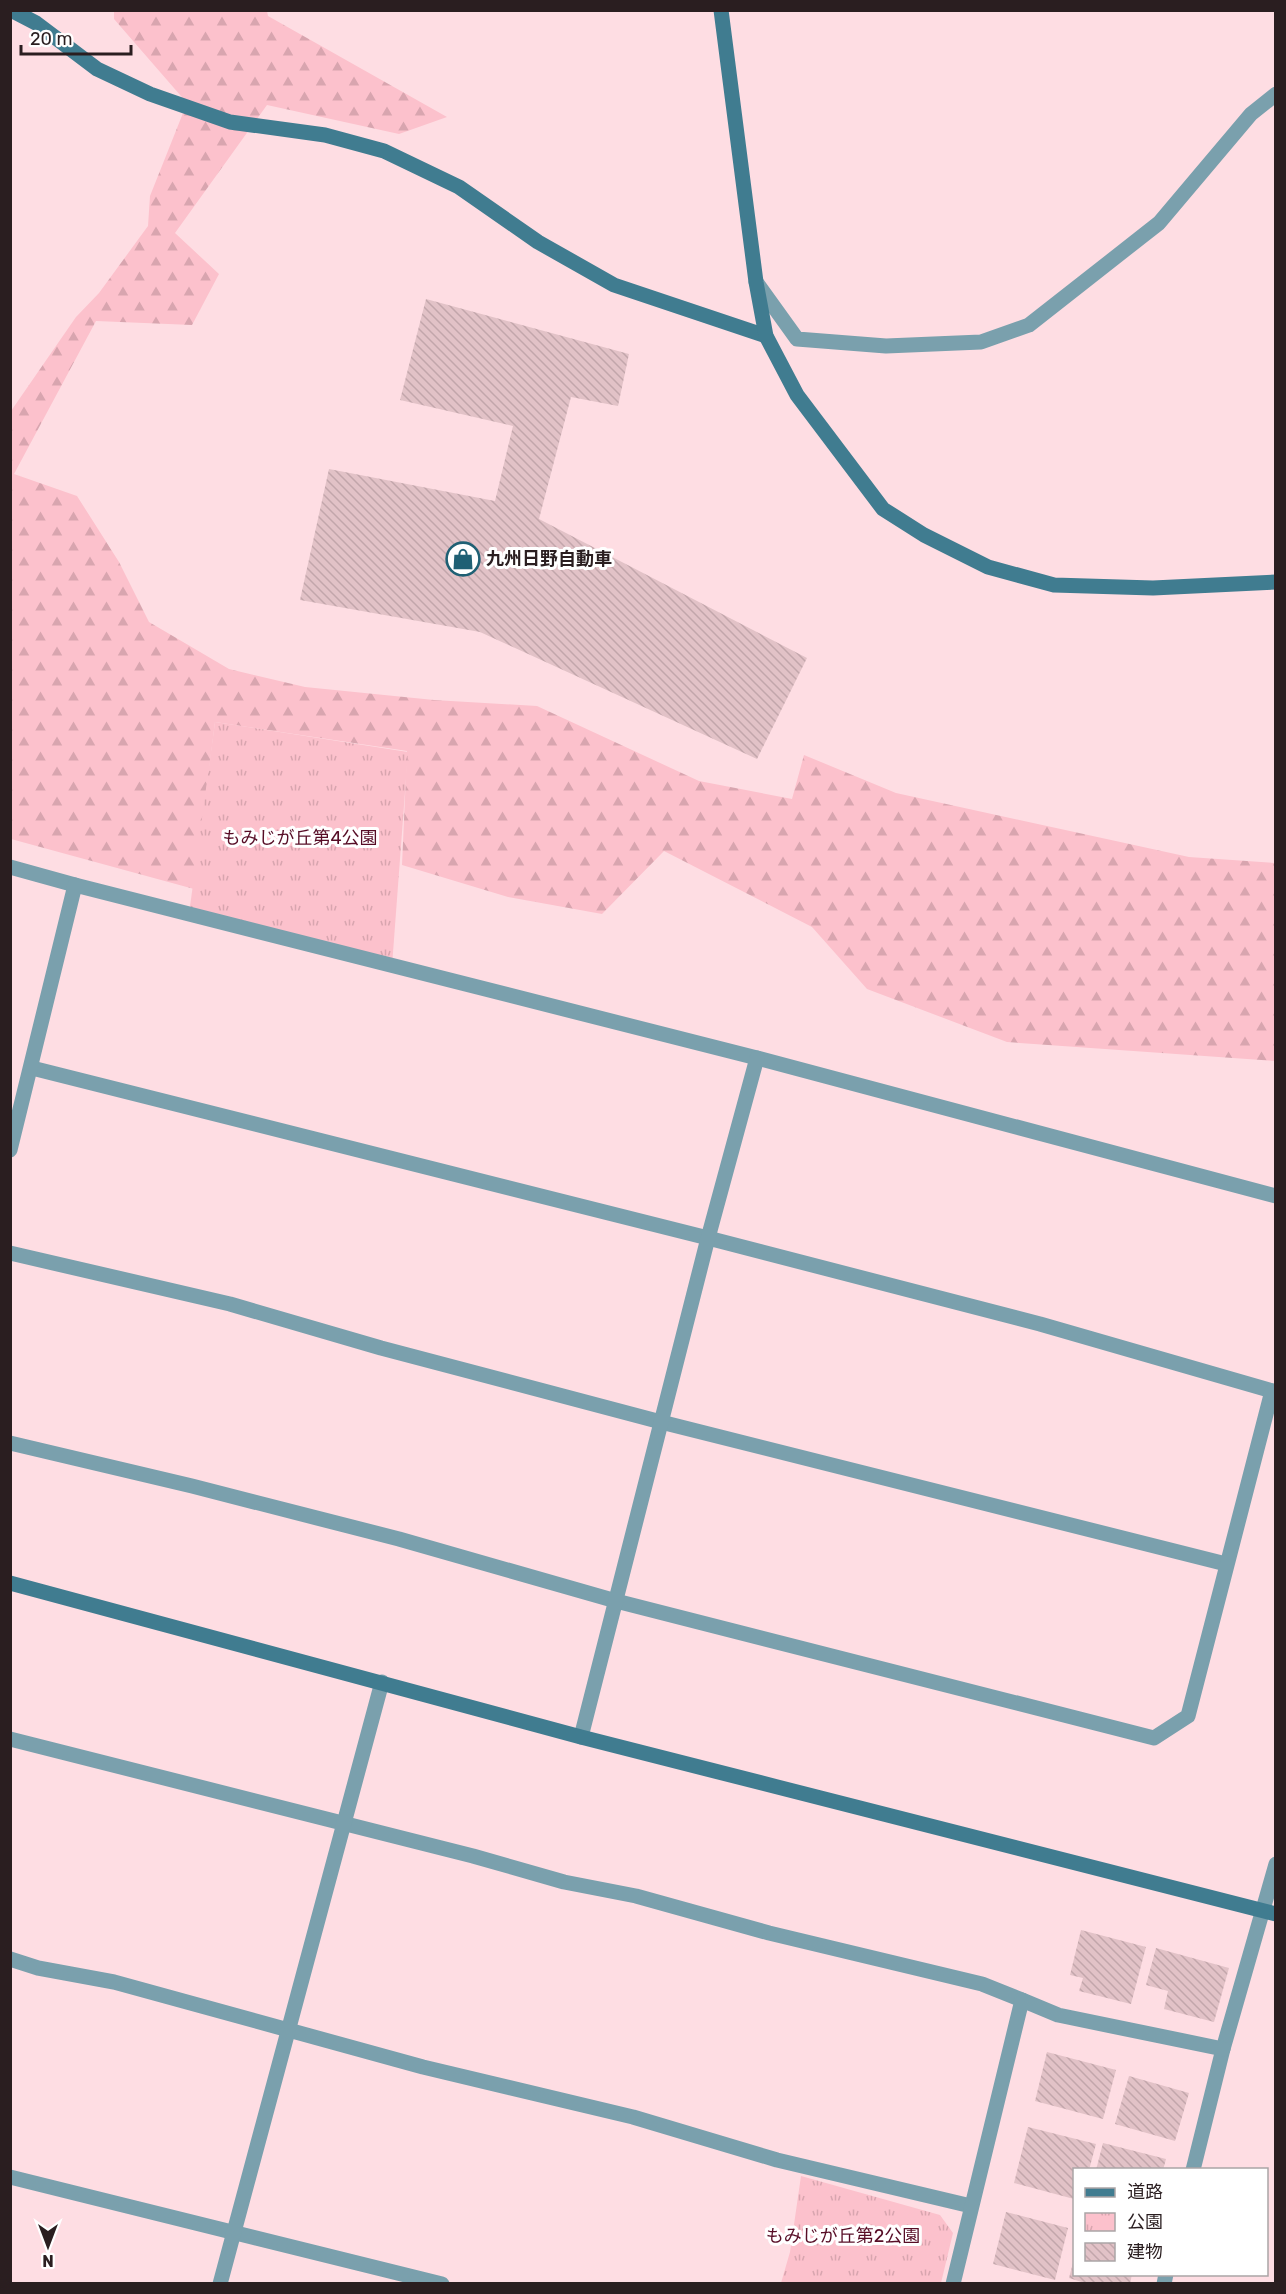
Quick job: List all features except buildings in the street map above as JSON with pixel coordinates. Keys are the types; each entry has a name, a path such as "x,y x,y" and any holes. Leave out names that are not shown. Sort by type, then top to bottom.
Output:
{"street":[{"path":"11,10 36,24 97,69 150,94 230,122 325,135 384,151 459,187 538,242 614,285 766,336"},
{"path":"721,10 756,282 766,336 798,395 884,509 924,535 988,567 1054,585 1152,588 1275,582"},
{"path":"756,282 798,339 886,346 981,342 1019,329 1029,325 1159,223 1251,114 1275,94"},
{"path":"10,867 757,1058 1275,1196"},
{"path":"10,1150 32,1068 75,885"},
{"path":"581,1737 708,1238 757,1058"},
{"path":"10,1443 330,1521 616,1600 1154,1738 1188,1716 1226,1564 1274,1392 1040,1324 32,1068"},
{"path":"10,1253 230,1304 381,1348 661,1422 1226,1564"},
{"path":"10,1583 581,1737 1269,1913"},
{"path":"220,2283 382,1682"},
{"path":"10,1739 343,1823 564,1882 636,1896 769,1932 982,1984 1058,2015 1223,2049"},
{"path":"1193,2168 1223,2049 1269,1913 1275,1864"},
{"path":"10,1959 38,1968 114,1982 444,2073 633,2117 777,2160 971,2206"},
{"path":"953,2283 1022,2000"},
{"path":"10,2177 442,2283"}],"green space":[{"path":"114,11 267,11 268,16 447,117 399,134 267,105 175,233 219,274 192,325 96,321 14,474 77,496 119,562 149,622 229,669 305,687 434,700 537,706 699,781 792,799 804,755 896,793 1189,857 1275,863 1275,1061 1007,1042 867,989 812,927 664,851 602,914 508,897 402,865 407,751 215,722 194,889 11,839 11,411 76,317 99,293 148,226 150,196 187,103 114,19"},
{"name":"もみじが丘第4公園","path":"215,722 408,752 392,966 189,914"},
{"name":"もみじが丘第2公園","path":"801,2176 940,2215 953,2233 941,2283 781,2283 790,2252"}],"place":[{"name":"九州日野自動車","path":"463,559"}]}
